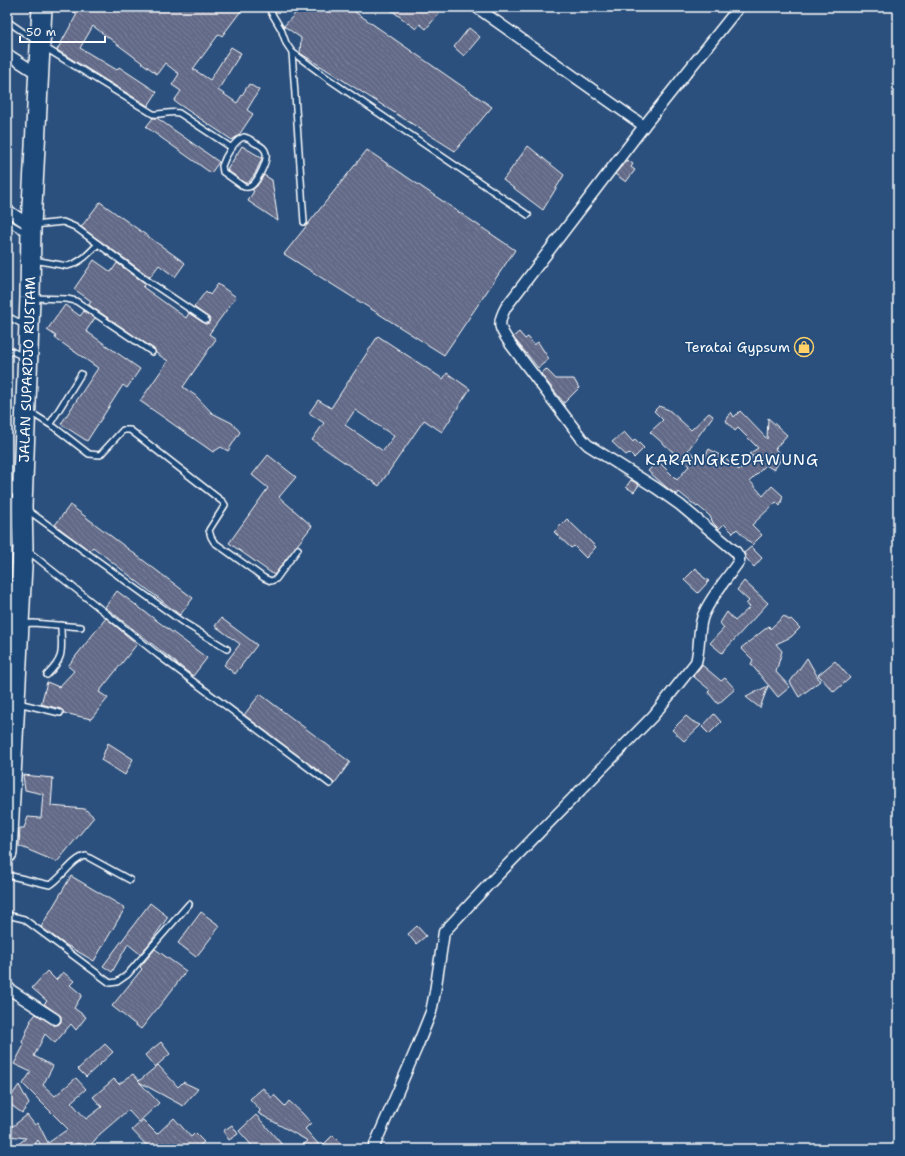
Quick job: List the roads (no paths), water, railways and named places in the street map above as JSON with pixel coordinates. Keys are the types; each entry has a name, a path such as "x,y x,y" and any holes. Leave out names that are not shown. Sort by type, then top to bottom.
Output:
{"highway":[{"name":"JALAN SUPARDJO RUSTAM","path":"7,853 11,701 19,624 31,230 42,7"}],"street":[{"path":"476,7 644,126"},
{"path":"373,1149 431,1012 444,932 653,716 696,662 699,653 702,617 739,561 739,557 736,552 680,505 588,445 511,345 502,332 500,326 501,316 506,307 644,126 739,7"},
{"path":"7,54 38,74"},
{"path":"7,210 31,230"},
{"path":"7,484 23,501"},
{"path":"7,986 12,991 55,1019"}],"lane":[{"path":"268,7 292,52 327,78 528,215"},
{"path":"7,21 40,44 153,114 159,115 174,112 179,113 232,148"},
{"path":"292,52 304,222"},
{"path":"248,138 265,149 267,159 252,186 244,187 223,172 222,166 232,148 240,139 248,138"},
{"path":"7,222 31,230 52,222 63,222 75,227 151,283 206,320"},
{"path":"31,260 67,266 83,259 98,244"},
{"path":"30,298 67,299 76,301 152,352"},
{"path":"7,316 29,328"},
{"path":"7,349 28,359"},
{"path":"50,424 81,374"},
{"path":"26,409 50,424 89,454 100,455 123,430 130,430 223,502 225,506 209,530 211,537 214,542 264,578 271,581 276,579 298,549"},
{"path":"23,501 181,621 227,649"},
{"path":"22,547 158,655 330,784"},
{"path":"19,624 81,627"},
{"path":"47,675 57,665 61,657 60,625"},
{"path":"11,701 60,713"},
{"path":"7,875 50,885 60,879 79,858 86,856 130,880"},
{"path":"7,915 24,919 110,983 117,982 128,975 189,904"}],"place":[{"name":"Teratai Gypsum","path":"804,347"}],"district":[{"name":"KARANGKEDAWUNG","path":"732,459"}]}
